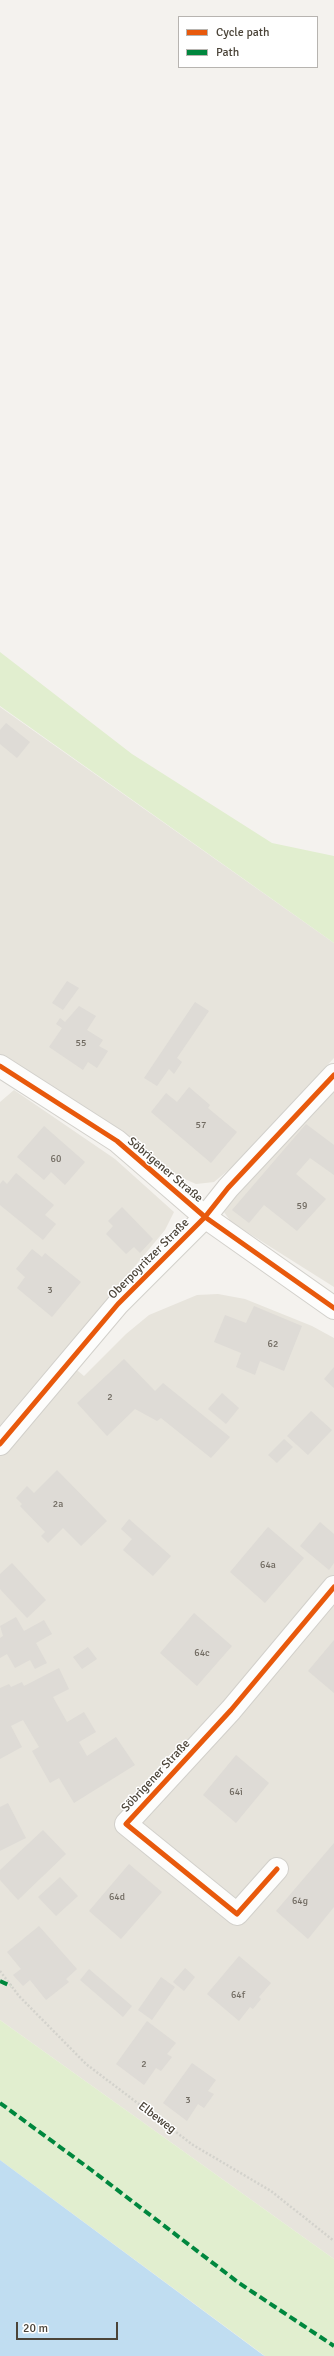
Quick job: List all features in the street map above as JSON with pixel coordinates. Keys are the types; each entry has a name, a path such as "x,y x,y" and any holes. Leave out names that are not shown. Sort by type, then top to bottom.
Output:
{"street":[{"name":"Söbrigener Straße","path":"0,1066 117,1142 205,1217 334,1308"},
{"name":"Oberpoyritzer Straße","path":"0,1444 118,1304 205,1217 228,1188 334,1074"},
{"name":"Söbrigener Straße","path":"277,1869 237,1914 126,1824 231,1710 334,1587"}],"shaded area":[{"path":"0,707 334,943 334,1058 231,1168 214,1182 196,1184 169,1172 0,1056"},
{"path":"334,1088 334,1287 231,1222 224,1212 248,1180"},
{"path":"14,1090 115,1159 174,1212 165,1230 60,1356 84,1376 126,1334 149,1315 197,1295 218,1294 245,1299 312,1326 334,1338 334,2259 0,2020 0,1102"}],"green space":[{"path":"0,652 132,754 272,843 334,856 334,943 0,706"},
{"path":"0,2020 334,2259 334,2356 265,2356 0,2160"}],"water":[{"path":"0,2160 263,2355 265,2356 0,2356"}],"building":[{"path":"6,723 30,742 17,758 0,744 0,730"},
{"path":"67,981 79,988 63,1010 52,1003"},
{"path":"195,1002 209,1011 177,1058 182,1062 174,1074 169,1069 157,1086 144,1078"},
{"path":"79,1006 96,1016 87,1030 103,1040 99,1046 108,1051 97,1068 88,1062 83,1070 49,1047 62,1028 56,1024 60,1018 65,1022"},
{"path":"189,1087 210,1105 208,1108 237,1132 211,1163 151,1112 166,1093 177,1102"},
{"path":"306,1124 334,1145 334,1175 310,1158 296,1174 326,1199 297,1231 264,1205 249,1223 232,1210"},
{"path":"44,1126 85,1162 65,1185 51,1172 44,1180 17,1157"},
{"path":"16,1173 54,1205 45,1215 56,1224 43,1240 0,1205 0,1184 3,1180 7,1184"},
{"path":"122,1207 153,1239 140,1253 134,1247 126,1254 106,1234 113,1226 108,1221"},
{"path":"32,1249 42,1257 45,1253 81,1282 52,1317 17,1288 25,1277 16,1269"},
{"path":"254,1306 302,1326 284,1371 260,1361 255,1375 236,1367 241,1353 214,1342 225,1315 246,1323"},
{"path":"124,1359 155,1391 163,1383 230,1437 211,1458 161,1418 157,1421 135,1409 107,1436 77,1403"},
{"path":"334,1367 334,1388 324,1379"},
{"path":"222,1393 239,1408 226,1424 208,1409"},
{"path":"311,1411 332,1430 308,1455 287,1436"},
{"path":"284,1439 293,1447 277,1463 268,1455"},
{"path":"57,1470 107,1521 81,1546 63,1528 48,1543 41,1536 45,1532 20,1506 22,1504 16,1498 27,1486 34,1493"},
{"path":"129,1519 171,1556 153,1576 123,1550 132,1539 121,1529"},
{"path":"320,1522 334,1534 334,1563 329,1570 300,1546"},
{"path":"268,1527 304,1558 265,1603 230,1572"},
{"path":"12,1563 46,1600 27,1618 0,1589 0,1574"},
{"path":"194,1613 232,1646 197,1686 160,1653"},
{"path":"16,1617 24,1631 44,1620 52,1634 36,1643 47,1663 35,1669 30,1660 15,1668 7,1654 0,1658 0,1638 3,1636 0,1626"},
{"path":"334,1640 334,1693 308,1671"},
{"path":"88,1647 97,1659 82,1669 73,1657"},
{"path":"59,1668 69,1689 53,1697 67,1722 84,1712 96,1732 79,1742 87,1756 116,1737 135,1765 74,1803 59,1778 50,1783 32,1751 39,1747 23,1720 11,1726 22,1747 0,1759 0,1688 9,1684 11,1687 22,1682 24,1686"},
{"path":"236,1755 269,1783 236,1823 203,1795"},
{"path":"8,1803 26,1838 0,1851 0,1807"},
{"path":"43,1830 66,1854 18,1900 0,1880 0,1870"},
{"path":"334,1843 334,1907 308,1939 276,1911"},
{"path":"129,1864 162,1892 121,1939 89,1911"},
{"path":"60,1877 78,1896 56,1916 38,1897"},
{"path":"39,1926 77,1969 66,1979 69,1982 46,2000 30,1980 23,1986 13,1975 21,1969 7,1952"},
{"path":"239,1956 271,1983 259,1997 261,1999 253,2009 250,2007 239,2021 207,1994"},
{"path":"185,1968 195,1977 184,1991 173,1982"},
{"path":"89,1969 132,2006 123,2017 80,1980"},
{"path":"161,1977 175,1987 152,2020 138,2010"},
{"path":"147,2021 176,2043 167,2054 172,2057 161,2071 156,2068 144,2085 116,2064"},
{"path":"192,2063 216,2080 208,2091 214,2094 204,2108 198,2104 187,2121 163,2103"}],"marked path":[{"path":"0,1981 11,1986"},
{"path":"0,2103 90,2169 239,2283 334,2346"}],"cycle path":[{"path":"0,1066 117,1141 205,1217 334,1308"},
{"path":"0,1444 118,1304 205,1217 228,1188 334,1075"},
{"path":"277,1869 237,1914 126,1824 231,1710 334,1587"}]}
